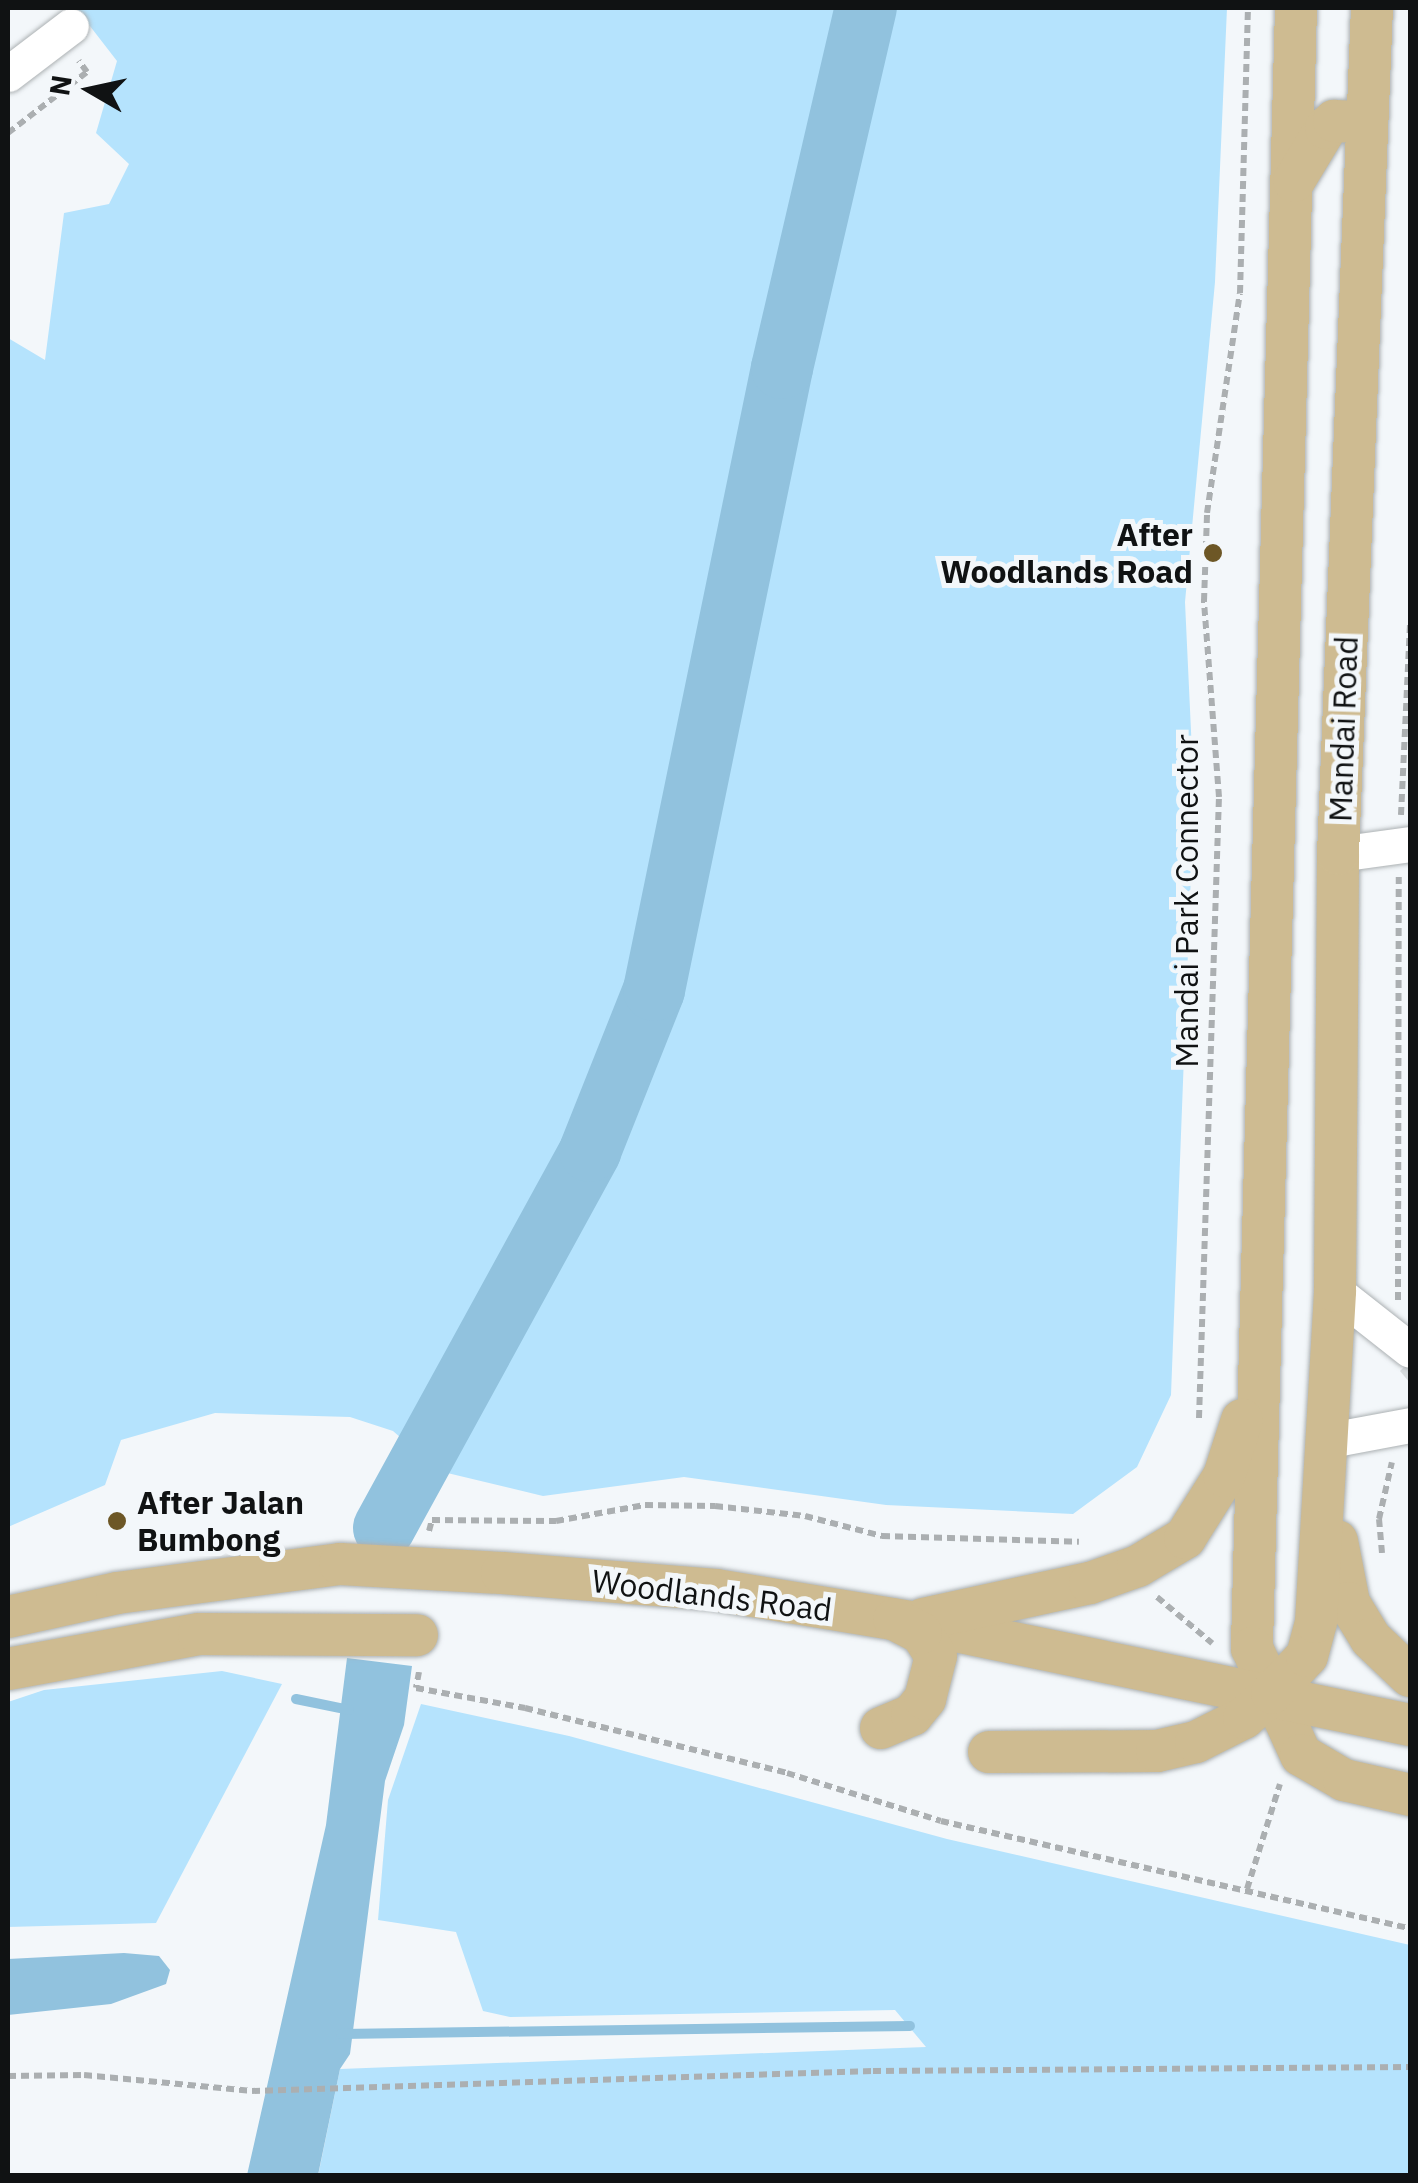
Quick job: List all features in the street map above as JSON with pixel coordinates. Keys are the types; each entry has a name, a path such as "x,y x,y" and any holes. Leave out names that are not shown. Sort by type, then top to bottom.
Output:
{"main road":[{"name":"Mandai Road","path":"1296,8 1252,1648 1301,1756 1321,1770 1410,1795"},
{"name":"Mandai Road","path":"1329,1446 1335,1292 1338,854 1372,8"},
{"path":"1292,186 1334,121 1367,122"},
{"path":"903,1620 1090,1582 1138,1566 1185,1538 1224,1476 1258,1369"},
{"path":"1329,1446 1339,1570 1349,1603 1374,1671 1410,1702"},
{"path":"990,1752 1157,1751 1224,1731 1272,1693 1307,1656 1316,1622 1329,1446"},
{"name":"Woodlands Road","path":"8,1617 117,1593 425,1555 716,1590 903,1620 1272,1693 1410,1725"},
{"path":"1349,1603 1371,1639 1410,1676"},
{"path":"881,1728 912,1715 925,1699 936,1656 922,1633 903,1620"},
{"path":"8,1669 138,1640 338,1630 417,1635"}],"street":[{"path":"8,74 65,31"},
{"path":"1338,854 1405,845"},
{"path":"1335,1292 1404,1344"},
{"path":"1329,1446 1402,1429"}],"path":[{"name":"Mandai Park Connector","path":"1199,1436 1218,796 1204,601 1207,514 1240,293 1248,8"},
{"path":"8,133 87,72 65,31"},
{"path":"1404,1344 1399,913 1405,845 1402,768 1410,624"},
{"path":"1402,768 1410,774"},
{"path":"1399,913 1410,912"},
{"path":"1382,1556 1379,1519 1402,1429"},
{"path":"425,1555 432,1520 556,1521 645,1506 805,1516 882,1536 1049,1546 1095,1541"},
{"path":"416,1688 542,1712 787,1773 941,1820 1410,1928"},
{"path":"8,2076 84,2075 252,2091 873,2071 1410,2068"}],"shaded area":[{"path":"76,8 1227,8 1215,282 1185,602 1194,795 1171,1395 1137,1467 1073,1514 886,1505 684,1477 543,1496 439,1471 393,1431 350,1417 215,1413 121,1440 105,1485 8,1527 8,338 45,360 64,213 109,204 129,164 96,133 117,61"},
{"path":"347,1658 412,1666 404,1725 385,1781 350,2054 340,2069 318,2175 247,2175 326,1825"},
{"path":"222,1671 282,1684 156,1923 8,1927 8,1702 44,1690"},
{"path":"421,1704 569,1736 947,1839 1410,1945 1410,2175 318,2176 340,2069 926,2047 895,2010 510,2017 483,2011 456,1932 378,1920 388,1800"},
{"path":"124,1953 159,1956 170,1970 166,1984 111,2004 8,2015 8,1959"}],"building":[{"path":"1410,1361 1410,1383 1400,1371"}],"waterway":[{"path":"384,1528 590,1151 654,990 782,368 866,8"},
{"path":"296,1699 349,1710"},
{"path":"341,2034 910,2026"}],"place":[{"name":"After Woodlands Road","path":"1213,553"},
{"name":"After Jalan Bumbong","path":"117,1521"}]}
